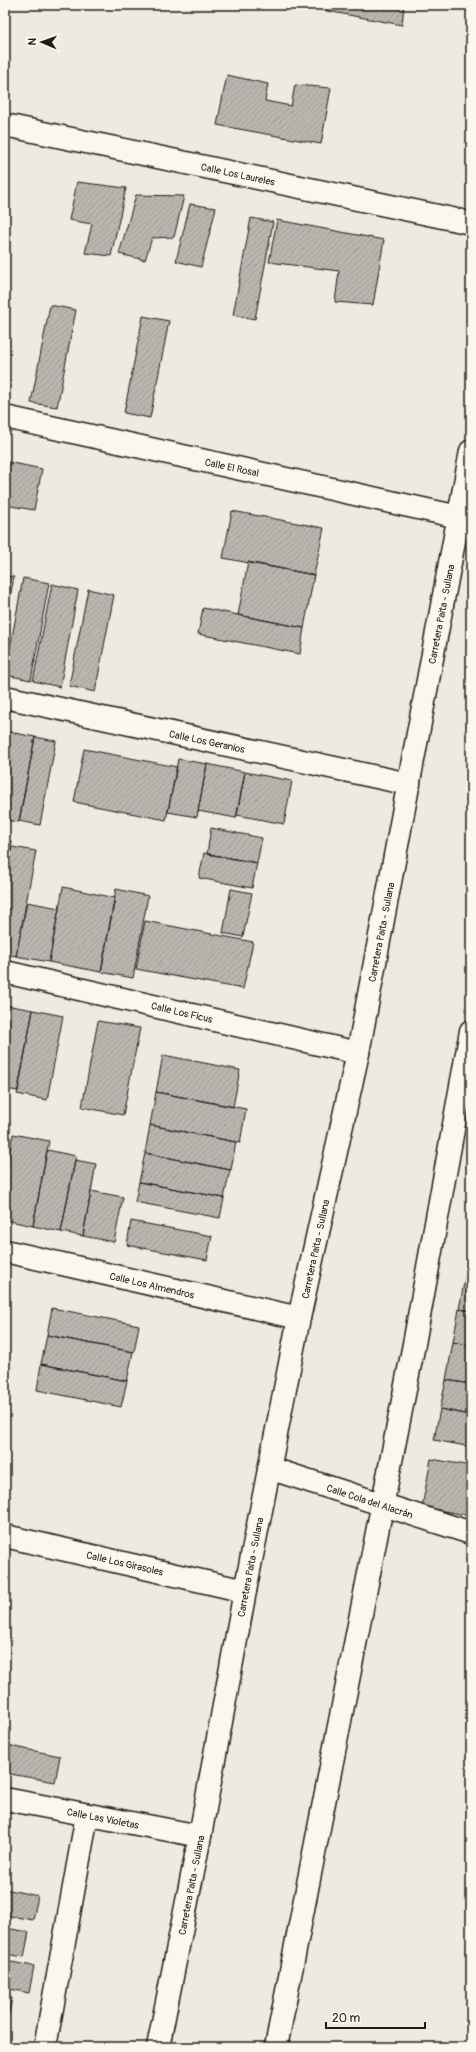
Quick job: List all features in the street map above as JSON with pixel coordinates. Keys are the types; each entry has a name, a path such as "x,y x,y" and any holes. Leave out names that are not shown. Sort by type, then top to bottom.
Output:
{"street":[{"name":"Calle Los Laureles","path":"5,125 471,223"},
{"name":"Calle El Rosal","path":"5,417 459,517"},
{"name":"Carretera Paita - Sullana","path":"158,2047 299,1318 358,1053 471,451"},
{"name":"Calle Los Geranios","path":"5,697 409,784"},
{"name":"Calle Los Ficus","path":"5,972 358,1053"},
{"path":"276,2047 414,1344 471,1031"},
{"name":"Calle Los Almendros","path":"5,1251 299,1318"},
{"name":"Calle Cola del Alacrán","path":"269,1468 471,1533"},
{"name":"Calle Los Girasoles","path":"5,1536 245,1591"},
{"name":"Calle Las Violetas","path":"5,1799 200,1836"},
{"path":"45,2047 87,1815"}],"building":[{"path":"295,5 404,5 402,25"},
{"path":"227,75 268,84 265,101 291,106 295,85 331,88 321,144 217,125"},
{"path":"77,182 126,188 111,256 85,253 92,224 69,220"},
{"path":"136,195 184,196 174,237 152,238 145,260 119,254"},
{"path":"190,204 216,208 201,267 176,261"},
{"path":"251,218 273,222 255,319 233,315"},
{"path":"277,220 384,240 373,305 335,302 339,271 269,262"},
{"path":"50,305 76,310 57,407 31,403"},
{"path":"143,316 169,321 150,418 124,413"},
{"path":"5,462 8,462 5,480"},
{"path":"8,462 42,469 34,510 5,505 5,480"},
{"path":"232,511 324,528 314,575 223,558"},
{"path":"248,562 314,575 304,628 238,615"},
{"path":"5,576 14,577 5,623"},
{"path":"23,578 49,583 31,680 5,675"},
{"path":"52,584 78,590 60,687 33,681"},
{"path":"88,589 114,595 95,692 69,686"},
{"path":"203,608 304,628 300,654 198,634"},
{"path":"5,731 35,737 19,822 5,820"},
{"path":"35,737 56,741 40,825 19,821"},
{"path":"84,749 177,767 166,820 74,802"},
{"path":"178,759 207,764 197,817 168,812"},
{"path":"207,764 245,772 236,818 198,811"},
{"path":"245,772 292,781 284,824 237,815"},
{"path":"211,828 262,838 257,863 207,854"},
{"path":"5,840 12,842 5,881"},
{"path":"12,847 36,851 16,956 5,954 5,881"},
{"path":"204,853 257,863 252,888 199,878"},
{"path":"63,887 115,898 101,972 49,962"},
{"path":"116,889 148,896 133,978 101,972"},
{"path":"231,889 252,893 243,937 223,933"},
{"path":"27,902 59,908 49,962 16,956"},
{"path":"145,921 253,942 243,989 136,969"},
{"path":"5,1005 33,1010 18,1091 5,1089"},
{"path":"33,1010 63,1016 47,1100 17,1094"},
{"path":"98,1021 140,1028 123,1115 82,1107"},
{"path":"163,1055 240,1070 233,1107 156,1092"},
{"path":"156,1092 246,1109 240,1143 150,1125"},
{"path":"150,1125 236,1142 231,1170 145,1153"},
{"path":"13,1134 49,1141 33,1226 5,1220 5,1177"},
{"path":"47,1150 76,1156 61,1232 33,1226"},
{"path":"145,1153 230,1170 224,1198 139,1182"},
{"path":"5,1156 9,1157 5,1177"},
{"path":"75,1160 96,1164 83,1236 61,1232"},
{"path":"139,1182 224,1198 220,1218 135,1202"},
{"path":"91,1191 123,1197 114,1242 83,1236"},
{"path":"131,1221 212,1236 207,1260 127,1245"},
{"path":"471,1246 471,1284 464,1283"},
{"path":"464,1283 471,1284 471,1311 459,1309"},
{"path":"52,1308 139,1325 134,1352 47,1335"},
{"path":"459,1309 471,1311 471,1346 453,1342"},
{"path":"47,1335 133,1352 127,1381 41,1364"},
{"path":"453,1342 471,1346 471,1384 446,1380"},
{"path":"41,1364 127,1381 121,1407 37,1390"},
{"path":"446,1380 471,1384 471,1415 440,1409"},
{"path":"440,1409 471,1415 471,1447 434,1440"},
{"path":"431,1459 471,1466 471,1516 422,1507"},
{"path":"5,1745 60,1756 55,1782 5,1773"},
{"path":"5,1889 38,1896 33,1920 5,1915"},
{"path":"5,1928 29,1932 24,1957 5,1954"},
{"path":"5,1961 34,1966 29,1993 5,1988"},
{"path":"5,1997 12,1998 7,2023 5,2023"}]}
